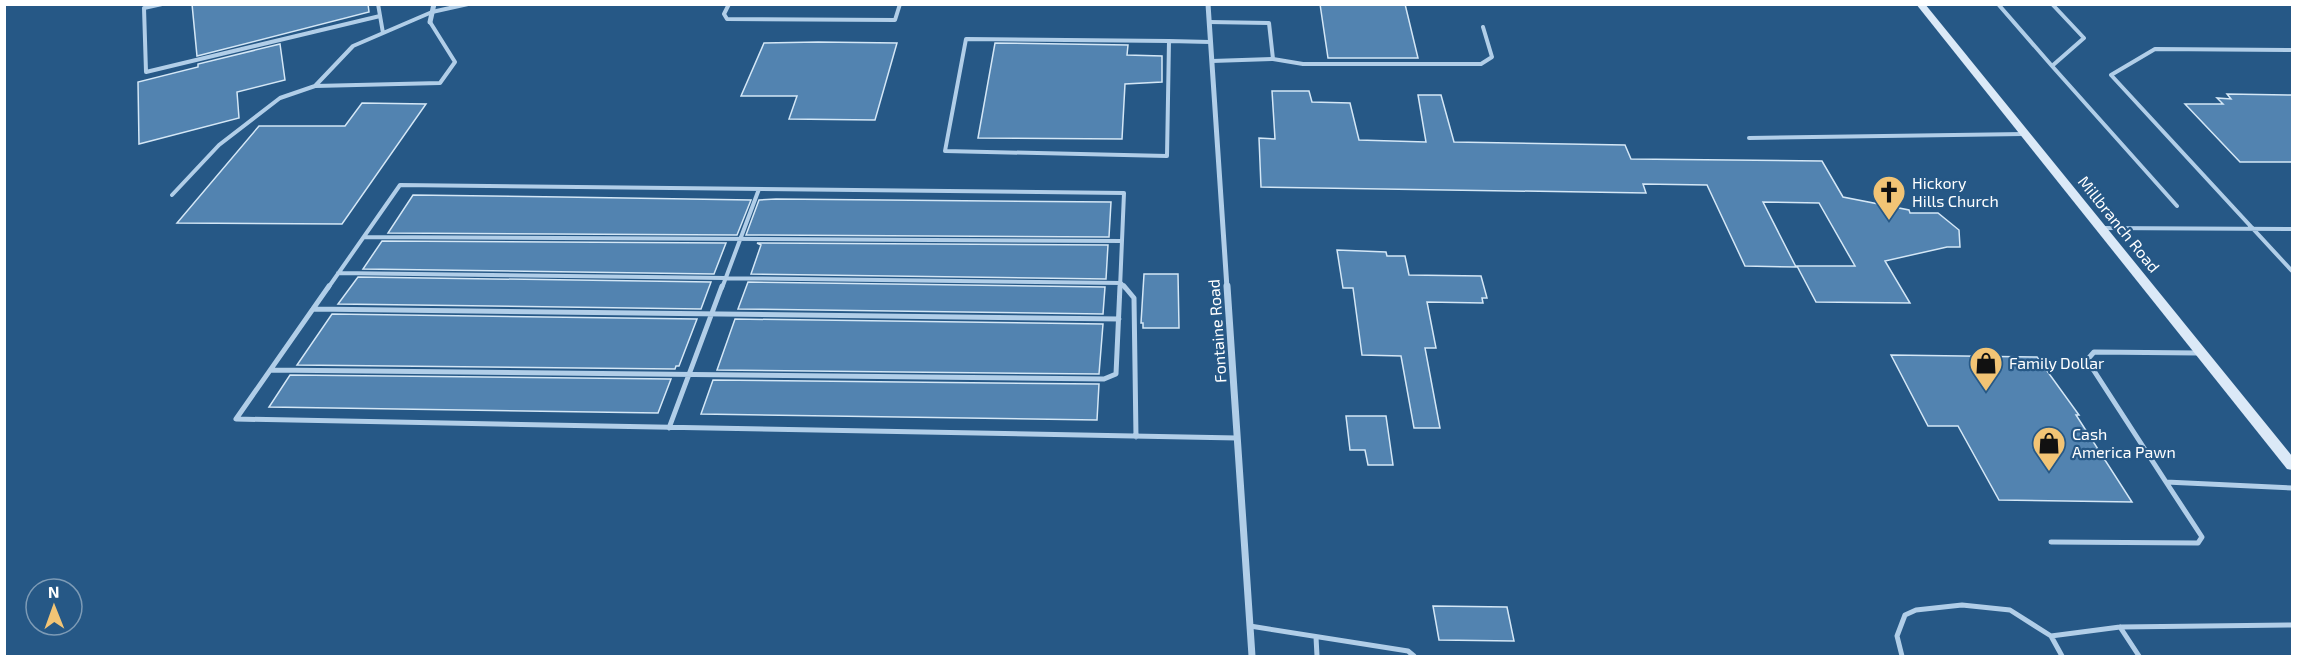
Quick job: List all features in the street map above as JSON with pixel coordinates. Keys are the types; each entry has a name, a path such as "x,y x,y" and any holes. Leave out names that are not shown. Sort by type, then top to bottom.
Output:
{"main road":[{"name":"Millbranch Road","path":"1920,4 2292,465"}],"street":[{"path":"430,22 434,4"},
{"name":"Fontaine Road","path":"1208,4 1252,657"}],"lane":[{"path":"162,4 144,9 146,72 380,16"},
{"path":"378,4 383,33"},
{"path":"315,86 353,46 432,12 468,4"},
{"path":"729,4 724,14 727,19 895,20 900,4"},
{"path":"1998,4 2177,206"},
{"path":"2052,4 2084,38 2052,66"},
{"path":"172,195 219,145 280,99 315,86 440,83 455,62 430,22"},
{"path":"1209,22 1269,23 1273,59"},
{"path":"1212,61 1273,59 1303,64 1481,64 1492,57 1483,27"},
{"path":"1169,41 1167,156 945,151 966,39 1169,41 1210,42"},
{"path":"2292,50 2155,49 2111,75 2292,271"},
{"path":"1749,138 2024,134"},
{"path":"271,370 1104,379 1116,374 1124,193 400,185 236,419 1237,438"},
{"path":"669,428 759,189"},
{"path":"2101,228 2292,229"},
{"path":"364,237 1122,241"},
{"path":"338,273 1120,283 1134,298 1136,437"},
{"path":"313,309 1119,319"},
{"path":"2051,542 2198,543 2202,537 2087,360 2094,352 2202,353"},
{"path":"2166,483 2292,488"},
{"path":"1902,657 1897,636 1905,615 1916,610 1962,605 2010,610 2051,636 2062,657"},
{"path":"2051,636 2120,627 2292,625"},
{"path":"1250,627 1408,651 1414,657"},
{"path":"2120,627 2139,657"},
{"path":"1316,637 1317,657"}],"building":[{"path":"192,4 368,4 369,12 197,56"},
{"path":"1320,4 1405,4 1418,58 1328,58"},
{"path":"764,43 897,43 875,120 789,119 797,96 741,96"},
{"path":"995,43 1128,45 1127,55 1162,56 1162,82 1125,84 1122,139 978,138"},
{"path":"280,44 285,80 237,92 239,118 139,144 138,82 198,67 198,64"},
{"path":"1272,91 1309,91 1312,102 1350,103 1359,140 1426,142 1418,95 1441,95 1454,142 1625,145 1631,159 1822,161 1843,197 1909,210 1910,213 1938,213 1959,230 1960,247 1947,247 1885,261 1910,303 1816,302 1797,266 1855,266 1819,203 1763,202 1796,267 1745,266 1707,185 1643,184 1646,193 1261,187 1259,138 1275,139"},
{"path":"2227,94 2292,95 2292,162 2240,162 2185,104 2223,104 2217,98 2231,99"},
{"path":"362,103 426,104 342,224 177,223 259,126 345,126"},
{"path":"413,195 751,200 737,235 388,233"},
{"path":"759,200 1111,202 1109,237 746,235"},
{"path":"382,241 726,243 714,274 363,269"},
{"path":"757,243 1108,245 1106,279 751,274 761,245"},
{"path":"1337,250 1386,252 1387,256 1405,256 1409,275 1481,276 1487,298 1482,298 1483,303 1427,302 1436,348 1425,348 1440,428 1414,428 1401,356 1362,355 1353,288 1343,288"},
{"path":"1144,274 1178,274 1179,328 1143,328 1143,323 1141,323"},
{"path":"358,277 711,282 701,309 338,304"},
{"path":"748,282 1105,287 1103,314 738,309"},
{"path":"332,314 697,319 679,366 675,369 297,365"},
{"path":"735,319 1103,324 1099,374 717,370"},
{"path":"1891,355 2037,357 2079,415 2076,415 2132,502 1999,500 1958,426 1928,426"},
{"path":"290,375 671,379 658,413 269,407"},
{"path":"713,380 1099,384 1097,420 701,414"},
{"path":"1346,416 1386,416 1393,465 1368,465 1365,450 1350,450"},
{"path":"1433,606 1507,607 1514,641 1439,640"}],"place":[{"name":"Hickory Hills Church","path":"1889,221"},
{"name":"Family Dollar","path":"1986,392"},
{"name":"Cash America Pawn","path":"2049,472"}]}
